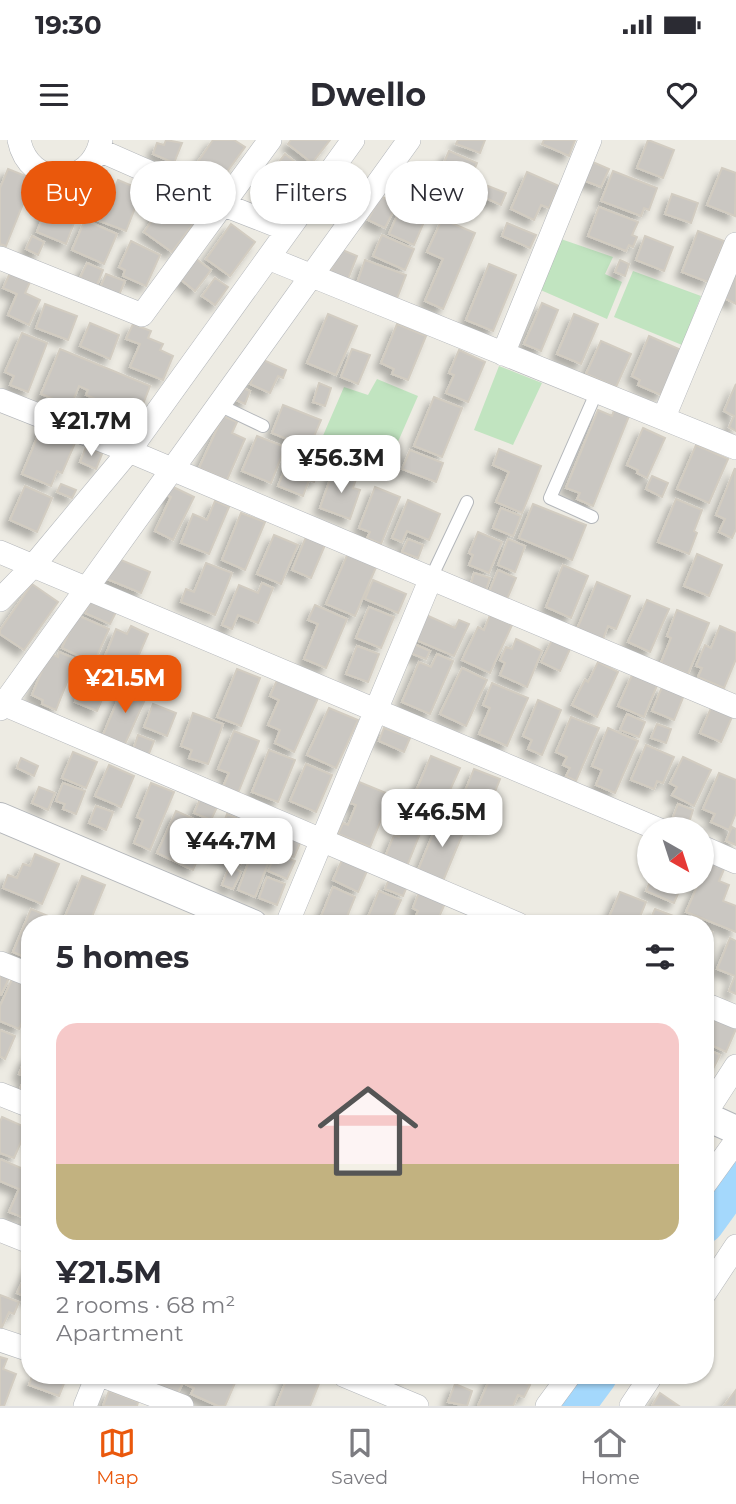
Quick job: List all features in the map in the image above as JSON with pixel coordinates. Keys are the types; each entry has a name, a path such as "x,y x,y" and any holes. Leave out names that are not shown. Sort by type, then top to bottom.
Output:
{"street":[{"path":"19,140 21,151 29,163 40,172 53,177 68,177 81,172 92,162 100,145 133,161"},
{"path":"236,188 270,140"},
{"path":"0,600 33,566 129,451 353,140"},
{"path":"410,140 2,706 497,915"},
{"path":"503,354 590,140"},
{"path":"236,210 288,230"},
{"path":"0,258 142,315 210,224"},
{"path":"664,417 736,244"},
{"path":"268,258 736,448"},
{"path":"0,400 129,451 736,707"},
{"path":"0,552 637,820"},
{"path":"291,915 431,578"},
{"path":"0,817 232,915"},
{"path":"714,852 736,862"},
{"path":"0,962 21,971"},
{"path":"714,1008 736,1017"},
{"path":"714,1101 736,1066"},
{"path":"0,1094 21,1103"},
{"path":"714,1119 736,1130"},
{"path":"714,1171 736,1140"},
{"path":"0,1230 21,1238"},
{"path":"714,1279 736,1246"},
{"path":"0,1340 21,1347"},
{"path":"85,1406 94,1384"},
{"path":"124,1384 182,1406"},
{"path":"364,1384 418,1406"},
{"path":"547,1406 563,1384"},
{"path":"631,1406 646,1384"}],"lane":[{"path":"592,517 550,498 597,391"},
{"path":"219,405 263,426"},
{"path":"431,578 467,502"}],"green space":[{"path":"558,238 613,257 605,274 622,282 607,319 536,288"},
{"path":"633,271 701,296 682,345 614,317"},
{"path":"499,366 542,383 513,445 474,430"},
{"path":"377,379 418,396 383,476 316,452 344,387 368,395"}],"building":[{"path":"166,140 182,143 175,161 153,154 157,143 164,145"},
{"path":"213,140 234,140 245,147 235,161 198,161"},
{"path":"291,140 330,140 314,161 309,161 288,144"},
{"path":"458,140 485,140 480,153 456,144"},
{"path":"544,140 575,140 569,156 542,144"},
{"path":"648,140 674,150 663,178 637,168"},
{"path":"449,151 472,161 445,161"},
{"path":"285,154 294,161 280,161"},
{"path":"588,160 609,169 601,187 580,179"},
{"path":"722,168 736,173 735,216 707,205"},
{"path":"8,169 21,174 21,209 6,246 0,244 0,188"},
{"path":"613,171 657,188 649,210 644,208 641,216 601,201"},
{"path":"527,172 559,186 549,208 541,205 534,220 511,209"},
{"path":"118,180 130,185 130,221 126,231 107,224 116,224"},
{"path":"488,186 506,193 501,205 488,199"},
{"path":"672,194 698,203 691,223 665,214"},
{"path":"380,196 385,198 385,228 371,221 371,214"},
{"path":"599,207 638,222 632,235 637,237 633,247 629,245 626,251 588,236"},
{"path":"507,223 536,235 530,248 502,236"},
{"path":"40,224 74,224 66,244 37,232"},
{"path":"83,224 94,224 117,234 104,264 72,250"},
{"path":"150,224 193,224 172,252 144,232"},
{"path":"231,224 255,242 230,276 206,259"},
{"path":"393,224 423,224 414,245 389,234"},
{"path":"440,224 454,224 475,233 443,309 425,301 443,259 427,252"},
{"path":"698,231 724,241 708,282 682,272"},
{"path":"382,235 414,249 405,270 373,256"},
{"path":"32,236 44,242 38,255 26,249"},
{"path":"645,236 673,247 664,271 636,260"},
{"path":"131,241 160,255 146,286 123,276 125,270 119,267"},
{"path":"340,249 357,256 348,279 330,272"},
{"path":"195,258 211,270 195,291 179,278"},
{"path":"365,260 406,275 396,301 356,286"},
{"path":"620,260 629,264 625,276 615,272"},
{"path":"87,263 103,270 97,285 80,278"},
{"path":"489,264 516,275 493,331 466,320"},
{"path":"10,273 30,282 25,293 40,300 29,325 8,315 17,294 3,288"},
{"path":"736,273 736,304 724,298"},
{"path":"106,274 125,281 119,295 100,288"},
{"path":"215,278 228,287 215,305 202,296"},
{"path":"542,303 558,310 541,351 524,344"},
{"path":"45,304 77,316 68,340 36,328"},
{"path":"328,314 357,326 336,375 307,363"},
{"path":"574,314 598,324 581,364 557,354"},
{"path":"90,323 119,335 110,359 80,346"},
{"path":"133,324 151,331 148,338 163,344 160,350 173,356 163,380 130,367 140,344 126,339"},
{"path":"397,324 426,336 408,380 392,374 394,369 381,363"},
{"path":"22,333 47,343 28,392 10,385 14,376 5,372"},
{"path":"649,336 681,350 661,395 638,385 640,380 632,376"},
{"path":"601,341 631,354 616,387 586,374"},
{"path":"60,349 150,386 140,412 133,409 131,414 86,395 88,390 79,386 71,406 41,394"},
{"path":"352,349 370,355 358,384 341,377"},
{"path":"459,350 485,362 468,402 446,393 454,375 449,373"},
{"path":"261,359 286,370 283,378 278,376 270,393 250,384"},
{"path":"319,383 331,388 325,406 313,402"},
{"path":"736,384 736,431 729,427 734,416 724,411"},
{"path":"241,387 250,391 245,404 236,400"},
{"path":"434,397 462,408 442,457 414,446"},
{"path":"283,405 321,420 309,448 272,433"},
{"path":"598,410 612,416 614,410 629,416 593,506 577,499 580,493 566,488"},
{"path":"223,416 237,422 232,433 245,439 227,480 199,468"},
{"path":"41,428 75,443 62,473 57,471 51,486 22,474"},
{"path":"643,428 665,438 647,478 627,465"},
{"path":"257,436 285,447 271,483 242,471"},
{"path":"696,445 728,459 709,503 677,489"},
{"path":"86,447 102,454 96,469 80,462"},
{"path":"499,449 541,466 522,513 496,502 509,472 493,465"},
{"path":"410,450 443,463 436,482 402,469"},
{"path":"292,451 316,460 312,471 317,473 314,482 309,480 303,496 278,486"},
{"path":"735,468 736,529 732,538 719,532 725,519 716,515"},
{"path":"333,471 356,479 353,488 360,490 350,519 320,508"},
{"path":"652,476 668,483 662,497 646,489"},
{"path":"61,484 76,490 72,498 57,492"},
{"path":"169,485 194,497 173,540 155,531 171,497 165,494"},
{"path":"25,486 52,498 37,532 10,520"},
{"path":"375,487 400,497 381,544 367,538 370,532 359,528"},
{"path":"676,499 702,510 689,554 658,542"},
{"path":"408,500 440,514 429,540 407,531 402,542 392,538"},
{"path":"215,501 229,507 209,554 181,543 193,514 207,520"},
{"path":"533,504 586,525 572,560 519,538"},
{"path":"501,508 521,516 513,536 493,528"},
{"path":"241,513 265,522 245,570 222,560"},
{"path":"478,532 502,542 489,573 469,565 473,555 469,553"},
{"path":"274,535 298,545 281,584 257,574"},
{"path":"306,537 325,545 311,578 292,570"},
{"path":"408,539 423,545 418,558 402,552"},
{"path":"508,539 525,546 515,572 498,565"},
{"path":"348,553 377,565 355,616 326,604"},
{"path":"697,554 722,565 709,596 684,586"},
{"path":"116,558 150,572 141,593 107,579"},
{"path":"206,563 232,573 215,615 181,602 186,589 194,592"},
{"path":"563,565 588,576 571,618 546,607"},
{"path":"498,570 516,578 507,599 489,592"},
{"path":"474,573 490,578 486,590 471,584"},
{"path":"373,580 406,594 398,613 365,599"},
{"path":"597,582 630,596 616,629 608,626 603,639 577,629"},
{"path":"262,583 273,588 258,623 238,615 232,629 222,625 239,585 258,593"},
{"path":"32,584 58,602 24,650 0,634 0,630"},
{"path":"647,600 669,609 650,652 628,642"},
{"path":"90,602 116,612 110,624 85,613"},
{"path":"315,605 347,619 326,668 304,659 318,624 308,620"},
{"path":"369,607 394,617 381,648 356,638"},
{"path":"677,610 709,623 688,674 661,663 671,638 667,636"},
{"path":"77,615 109,629 94,663 62,648"},
{"path":"426,615 455,628 459,620 469,624 454,656 416,640"},
{"path":"490,615 512,625 490,673 462,660 478,627 484,630"},
{"path":"131,626 148,634 129,678 101,666 116,629 127,634"},
{"path":"720,626 736,633 736,659 724,688 698,677 702,668 696,666 705,645 711,648"},
{"path":"553,638 571,647 560,671 541,662"},
{"path":"516,639 542,651 527,687 500,675 505,663 500,660 506,647 512,649"},
{"path":"414,644 430,651 426,659 410,653"},
{"path":"357,646 379,654 368,682 346,674"},
{"path":"59,652 76,659 56,710 42,704 43,700 32,695 49,653 58,657"},
{"path":"437,654 453,661 430,714 402,702 419,662 431,667"},
{"path":"598,662 618,672 597,717 572,705"},
{"path":"462,668 487,680 466,726 440,714"},
{"path":"89,669 111,679 97,711 75,702"},
{"path":"237,669 260,678 241,726 217,717"},
{"path":"633,673 658,683 644,717 618,706"},
{"path":"277,680 318,698 294,752 275,743 280,730 268,725 279,700 270,696"},
{"path":"492,683 528,698 507,746 479,734 490,708 483,705"},
{"path":"124,685 147,695 125,744 103,735"},
{"path":"662,687 684,695 674,720 652,711"},
{"path":"538,700 561,710 542,755 528,749 532,740 523,736"},
{"path":"153,704 176,713 167,736 144,727"},
{"path":"329,708 358,720 336,768 307,755"},
{"path":"711,708 732,717 721,742 700,733"},
{"path":"193,713 223,724 208,764 189,758 192,750 181,746"},
{"path":"627,714 645,722 639,737 620,730"},
{"path":"571,717 599,728 576,781 566,776 570,768 563,765 567,757 556,752"},
{"path":"657,724 671,729 666,743 651,738"},
{"path":"384,728 410,738 404,752 379,741"},
{"path":"608,728 638,741 615,793 596,785 602,770 592,766"},
{"path":"234,731 259,741 238,793 223,787 229,773 218,769"},
{"path":"138,735 154,741 148,756 133,750"},
{"path":"646,745 674,757 663,783 657,781 654,789 631,780"},
{"path":"269,750 295,760 278,802 252,792"},
{"path":"73,752 97,762 86,788 62,778"},
{"path":"431,756 460,768 441,810 413,798"},
{"path":"683,757 711,770 694,806 672,795 677,787 670,783"},
{"path":"21,758 38,766 34,776 17,768"},
{"path":"306,764 332,775 316,812 290,801"},
{"path":"109,765 134,776 121,807 95,796"},
{"path":"474,769 500,779 481,827 455,816"},
{"path":"719,773 736,780 736,813 729,830 714,823 715,814 703,809"},
{"path":"359,782 391,795 370,847 338,834 343,823 348,825 356,805 350,803"},
{"path":"63,783 85,791 76,814 63,809 65,804 56,801"},
{"path":"151,783 174,792 150,850 134,843 143,820 137,817"},
{"path":"39,787 55,793 48,810 32,803"},
{"path":"201,797 218,805 211,820 194,813"},
{"path":"412,804 429,811 407,866 385,857 394,835 399,837"},
{"path":"678,804 693,810 691,817 673,817"},
{"path":"96,806 113,812 106,830 89,823"},
{"path":"176,811 212,827 193,870 157,853"},
{"path":"227,814 257,827 240,865 211,852"},
{"path":"440,817 465,828 443,881 418,870"},
{"path":"264,827 301,841 294,857 258,842"},
{"path":"732,827 736,829 736,845 726,841"},
{"path":"257,846 295,861 287,879 268,871 272,862 253,855"},
{"path":"35,854 59,864 42,904 3,888 8,875 17,878 23,864 30,866"},
{"path":"251,856 268,863 255,897 238,890"},
{"path":"342,860 367,871 358,892 333,880"},
{"path":"714,862 725,867 719,881 729,885 723,901 736,906 736,932 714,923 714,915 694,915 686,912 694,894 714,894"},
{"path":"229,867 241,872 233,889 222,885"},
{"path":"82,876 105,885 93,915 66,915"},
{"path":"267,877 285,884 277,905 259,898"},
{"path":"389,879 407,886 403,896 385,889"},
{"path":"333,887 355,897 348,915 322,915"},
{"path":"420,890 446,901 440,915 416,915 418,911 413,908"},
{"path":"379,891 401,900 394,915 369,915"},
{"path":"620,892 646,902 641,915 610,915"},
{"path":"653,894 678,894 674,903"},
{"path":"31,909 46,915 28,915"},
{"path":"655,909 671,915 652,915"},
{"path":"21,933 21,955 13,952"},
{"path":"730,938 736,941 736,994 729,991 735,976 717,969"},
{"path":"0,971 10,976 1,995 0,995"},
{"path":"13,977 21,980 19,1029 0,1021 0,1006"},
{"path":"715,1018 736,1029 726,1052 714,1046"},
{"path":"0,1030 15,1036 5,1059 0,1056"},
{"path":"714,1052 720,1055 714,1067"},
{"path":"2,1117 21,1125 21,1142 14,1158 0,1153"},
{"path":"0,1159 21,1168 21,1217 9,1212 19,1189 0,1181"},
{"path":"0,1295 19,1302 14,1314 9,1312 1,1329"},
{"path":"0,1357 7,1359 3,1369 16,1374 4,1406 0,1406"},
{"path":"29,1384 64,1384 59,1396"},
{"path":"156,1384 182,1384 177,1394"},
{"path":"185,1384 235,1384 225,1406 218,1406 191,1394 194,1388"},
{"path":"285,1384 319,1384 310,1406 276,1406"},
{"path":"455,1384 472,1391 467,1406 448,1402"},
{"path":"488,1384 530,1385 524,1397 518,1395 513,1406 478,1406"},
{"path":"736,1390 736,1406 724,1406"},
{"path":"109,1391 138,1402 137,1406 103,1406"},
{"path":"660,1393 679,1406 652,1406"}],"waterway":[{"path":"714,1212 736,1181"},
{"path":"576,1406 592,1384"}]}
